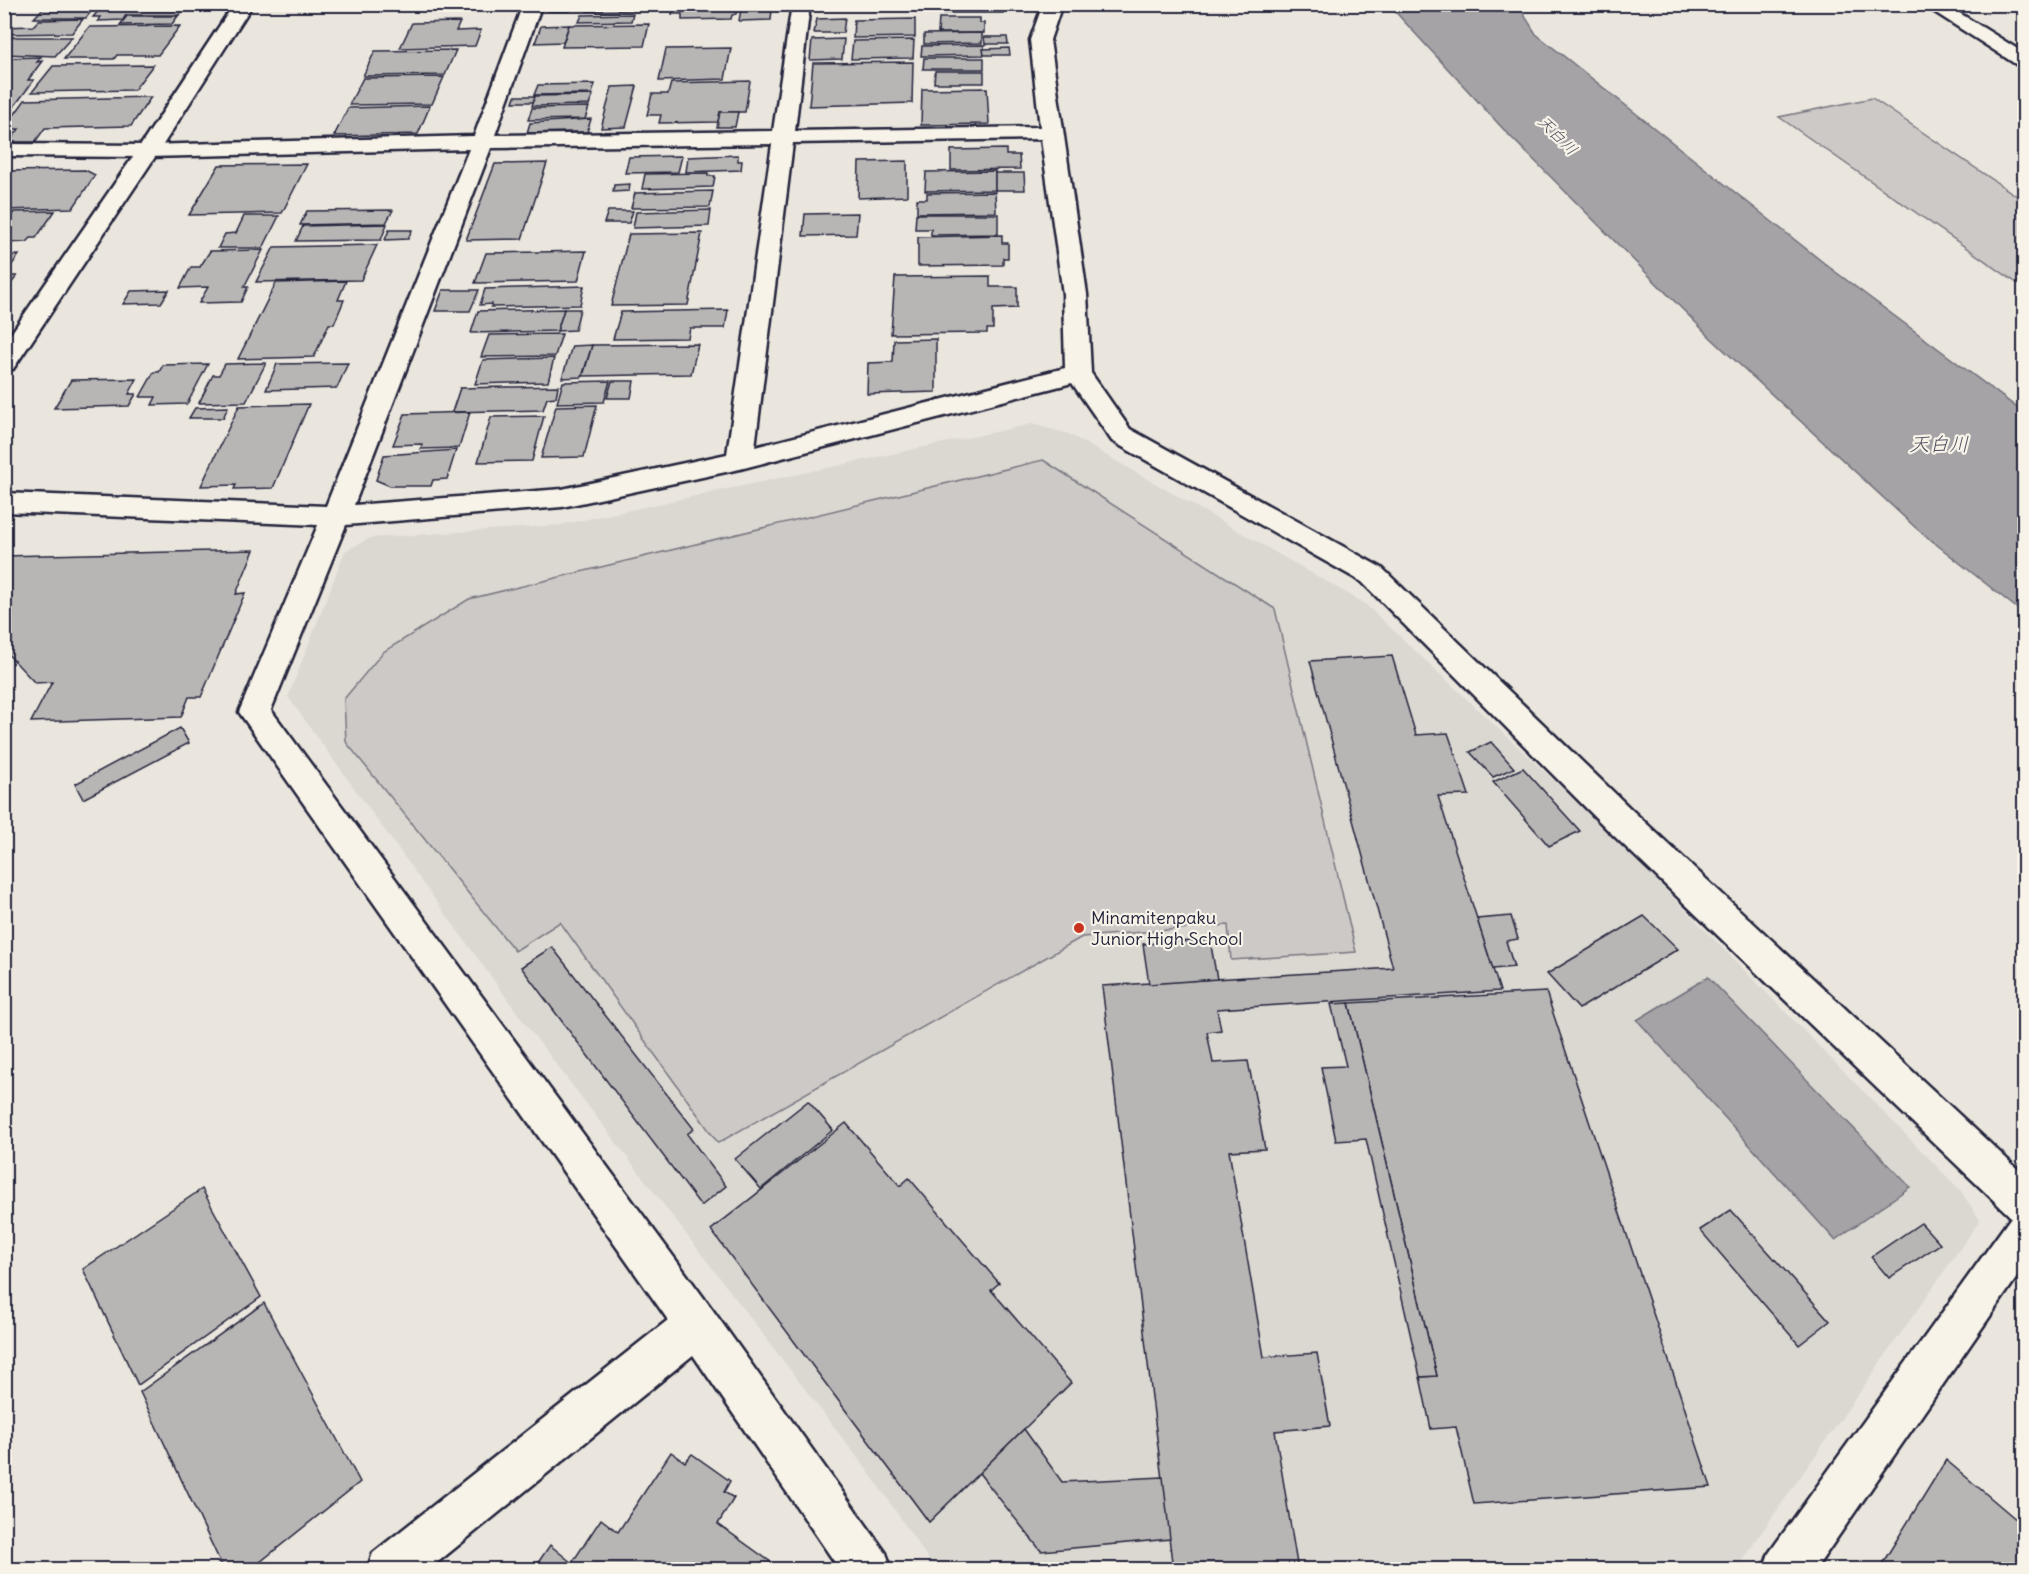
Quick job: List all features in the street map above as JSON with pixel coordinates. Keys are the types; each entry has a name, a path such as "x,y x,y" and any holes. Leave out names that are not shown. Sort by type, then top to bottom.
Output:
{"street":[{"path":"4,363 148,151 244,4"},
{"path":"533,4 483,142 338,516 255,712 697,1324 869,1569"},
{"path":"740,460 801,4"},
{"path":"1053,4 1040,40 1075,294 1078,374 1121,435 1372,574 1621,821 2025,1202"},
{"path":"1931,4 2025,61"},
{"path":"4,150 148,151 483,142 1051,133"},
{"path":"4,502 338,516 562,498 740,460 1078,374"},
{"path":"1786,1569 2025,1232"},
{"path":"390,1569 697,1324"}],"shaded area":[{"path":"1872,98 2024,201 2024,288 1779,117"},
{"name":"Minamitenpaku Junior High School","path":"1032,424 1069,434 1364,603 1604,827 1961,1191 1980,1220 1736,1569 935,1569 873,1478 529,1029 288,697 345,551 370,538 560,525"},
{"path":"1043,460 1275,609 1356,952 1231,960 1228,925 1082,937 718,1143 560,922 515,951 346,742 344,699 383,652 469,599"}],"water":[{"name":"天白川","path":"1389,5 1518,5 1536,34 1829,267 2024,413 2024,614 1917,529 1712,339 1506,132"},
{"path":"1708,977 1910,1187 1835,1240 1637,1020"}],"building":[{"path":"47,4 97,4 86,18 34,18"},
{"path":"135,4 186,4 185,6 133,7"},
{"path":"590,4 643,4 642,10 587,11"},
{"path":"738,4 736,14 732,15 731,19 682,20 682,14 672,14 674,5"},
{"path":"1003,4 1003,13 938,13 938,5"},
{"path":"572,5 570,11 548,11 550,6"},
{"path":"185,7 179,15 126,15 123,20 98,21 101,17 93,17 101,8"},
{"path":"741,9 772,9 771,20 739,21"},
{"path":"633,14 631,21 579,22 582,15"},
{"path":"127,16 178,16 172,24 120,25"},
{"path":"845,18 843,33 814,33 817,19"},
{"path":"939,18 980,18 980,23 984,23 984,33 938,33"},
{"path":"83,19 72,33 4,34 4,27 33,26 39,20"},
{"path":"915,19 915,37 853,38 854,20"},
{"path":"460,22 456,31 481,30 475,46 400,48 412,23"},
{"path":"649,24 644,46 562,47 569,25"},
{"path":"569,25 563,42 535,43 541,26"},
{"path":"180,26 158,55 117,55 114,59 64,59 89,27"},
{"path":"982,33 982,43 924,44 924,34"},
{"path":"10,37 72,37 55,56 4,54 4,43"},
{"path":"984,37 1007,37 1008,44 985,44"},
{"path":"844,39 842,59 810,60 812,40"},
{"path":"914,40 913,58 851,59 853,41"},
{"path":"984,45 984,55 921,56 922,46"},
{"path":"731,48 725,79 659,81 666,49"},
{"path":"1009,48 1010,55 984,55 983,49"},
{"path":"456,50 445,75 363,76 375,51"},
{"path":"41,57 37,62 42,61 28,80 34,80 7,116 4,116 4,58"},
{"path":"924,58 984,58 984,69 923,69"},
{"path":"913,62 912,103 809,106 813,63"},
{"path":"153,65 134,90 32,92 53,66"},
{"path":"935,71 984,71 984,83 934,83"},
{"path":"444,77 432,104 349,105 363,78"},
{"path":"750,81 745,112 720,112 718,122 659,123 661,115 647,115 652,94 668,94 671,83"},
{"path":"595,84 592,94 534,95 538,85"},
{"path":"637,86 626,127 601,128 612,87"},
{"path":"987,88 989,124 921,125 922,89"},
{"path":"593,95 589,105 532,106 535,96"},
{"path":"515,96 535,96 533,102 513,102"},
{"path":"151,97 131,126 45,128 35,142 9,142 19,129 4,129 25,100"},
{"path":"430,106 418,134 334,136 348,108"},
{"path":"589,107 585,119 528,120 532,108"},
{"path":"720,112 738,112 735,127 717,127"},
{"path":"591,119 587,132 527,133 530,123"},
{"path":"1006,149 1006,155 1019,155 1020,169 951,170 951,150"},
{"path":"738,155 738,161 742,161 741,170 686,172 688,157"},
{"path":"682,156 678,172 625,173 629,157"},
{"path":"907,161 907,196 858,198 859,162"},
{"path":"547,163 522,239 466,240 495,164"},
{"path":"307,164 282,213 189,215 219,165"},
{"path":"85,170 95,175 73,208 4,210 4,171"},
{"path":"995,171 995,190 925,191 926,172"},
{"path":"708,173 708,176 715,176 713,187 642,189 645,174"},
{"path":"995,173 1024,173 1025,190 995,190"},
{"path":"630,184 629,191 613,192 614,185"},
{"path":"713,191 710,207 631,208 635,193"},
{"path":"995,192 996,212 917,213 917,199 927,199 927,193"},
{"path":"393,210 386,223 300,225 307,211"},
{"path":"711,210 709,226 633,228 636,212"},
{"path":"55,211 36,238 31,238 27,242 4,243 4,225 14,212"},
{"path":"608,211 633,211 629,223 604,223"},
{"path":"858,213 856,235 803,236 805,214"},
{"path":"916,214 998,214 998,234 931,235 931,229 915,229"},
{"path":"244,216 279,216 263,248 218,248 225,234 236,233"},
{"path":"387,224 381,240 296,241 303,226"},
{"path":"389,230 412,230 408,239 385,240"},
{"path":"702,233 688,305 611,306 629,234"},
{"path":"1002,235 1002,243 1008,243 1008,258 1003,258 1003,265 918,266 918,237"},
{"path":"377,245 361,280 256,282 274,247"},
{"path":"263,250 244,287 248,287 241,302 199,303 208,287 180,288 191,267 200,267 210,251"},
{"path":"586,251 578,281 475,283 486,253"},
{"path":"19,255 11,266 4,266 4,256"},
{"path":"4,276 17,276 4,293"},
{"path":"990,276 990,287 1017,287 1017,308 993,309 993,329 987,329 987,333 891,334 895,277"},
{"path":"346,281 338,300 344,300 334,324 329,324 314,357 238,359 276,283"},
{"path":"584,286 580,305 491,307 492,304 480,305 485,289"},
{"path":"169,290 161,303 123,304 131,291"},
{"path":"443,290 479,290 470,311 435,311"},
{"path":"564,309 580,309 575,330 557,331"},
{"path":"564,309 557,331 471,333 478,311"},
{"path":"728,310 725,328 690,328 688,338 613,339 621,312"},
{"path":"562,334 555,356 481,357 489,335"},
{"path":"936,339 936,392 867,394 868,363 893,362 894,340"},
{"path":"698,344 691,374 583,376 592,345"},
{"path":"592,345 582,377 562,378 572,346"},
{"path":"554,358 548,382 475,384 483,360"},
{"path":"266,363 246,402 199,403 213,375 219,375 225,364"},
{"path":"348,363 337,388 266,390 277,364"},
{"path":"208,364 187,404 152,405 156,397 140,397 154,372 159,372 163,365"},
{"path":"137,379 129,394 136,394 129,406 54,408 71,380"},
{"path":"610,381 604,402 557,403 563,382"},
{"path":"612,381 634,381 631,398 607,398"},
{"path":"558,386 556,397 547,398 543,410 452,412 460,388"},
{"path":"309,404 273,488 234,489 236,485 201,486 239,406"},
{"path":"597,405 584,457 541,458 556,406"},
{"path":"228,407 223,418 189,418 195,408"},
{"path":"470,412 459,448 421,449 422,444 393,445 405,414"},
{"path":"544,416 532,461 478,462 491,417"},
{"path":"456,450 447,479 433,480 431,486 390,486 376,480 384,455"},
{"path":"254,550 236,594 245,593 201,697 189,697 181,717 31,722 52,682 35,683 4,650 4,556"},
{"path":"1392,656 1416,735 1448,733 1469,795 1438,796 1500,991 1217,1009 1221,1030 1207,1032 1213,1063 1248,1061 1265,1149 1229,1151 1264,1357 1317,1353 1330,1426 1275,1431 1298,1570 1173,1570 1102,986 1393,968 1310,661"},
{"path":"180,728 189,743 83,799 75,784"},
{"path":"1491,742 1514,768 1493,777 1470,752"},
{"path":"1523,768 1580,831 1549,846 1493,782"},
{"path":"1511,916 1518,939 1506,941 1514,967 1493,969 1477,919"},
{"path":"1644,916 1678,949 1579,1009 1547,974"},
{"path":"1210,940 1217,979 1149,984 1143,944"},
{"path":"552,947 694,1129 687,1134 726,1186 701,1206 521,967"},
{"path":"1546,992 1711,1487 1474,1504 1456,1427 1431,1429 1420,1377 1437,1376 1349,1003"},
{"path":"1349,1003 1437,1376 1420,1377 1366,1139 1336,1141 1321,1067 1346,1066 1331,1004"},
{"path":"808,1101 833,1130 761,1189 735,1159"},
{"path":"846,1123 900,1186 909,1178 999,1283 991,1290 1071,1383 929,1522 711,1230"},
{"path":"202,1189 261,1297 138,1385 83,1269"},
{"path":"1731,1210 1830,1321 1799,1345 1700,1230"},
{"path":"1921,1223 1940,1244 1889,1278 1871,1257"},
{"path":"264,1303 360,1482 250,1570 224,1570 140,1392"},
{"path":"1024,1429 1062,1482 1163,1477 1170,1539 1041,1551 979,1473"},
{"path":"671,1452 685,1462 692,1454 730,1481 724,1492 734,1498 718,1524 782,1570 533,1570 550,1545 572,1563 601,1519 618,1532"},
{"path":"1946,1460 2024,1526 2024,1570 1883,1570 1880,1567"}],"place":[{"name":"Minamitenpaku Junior High School","path":"1079,928"}]}
